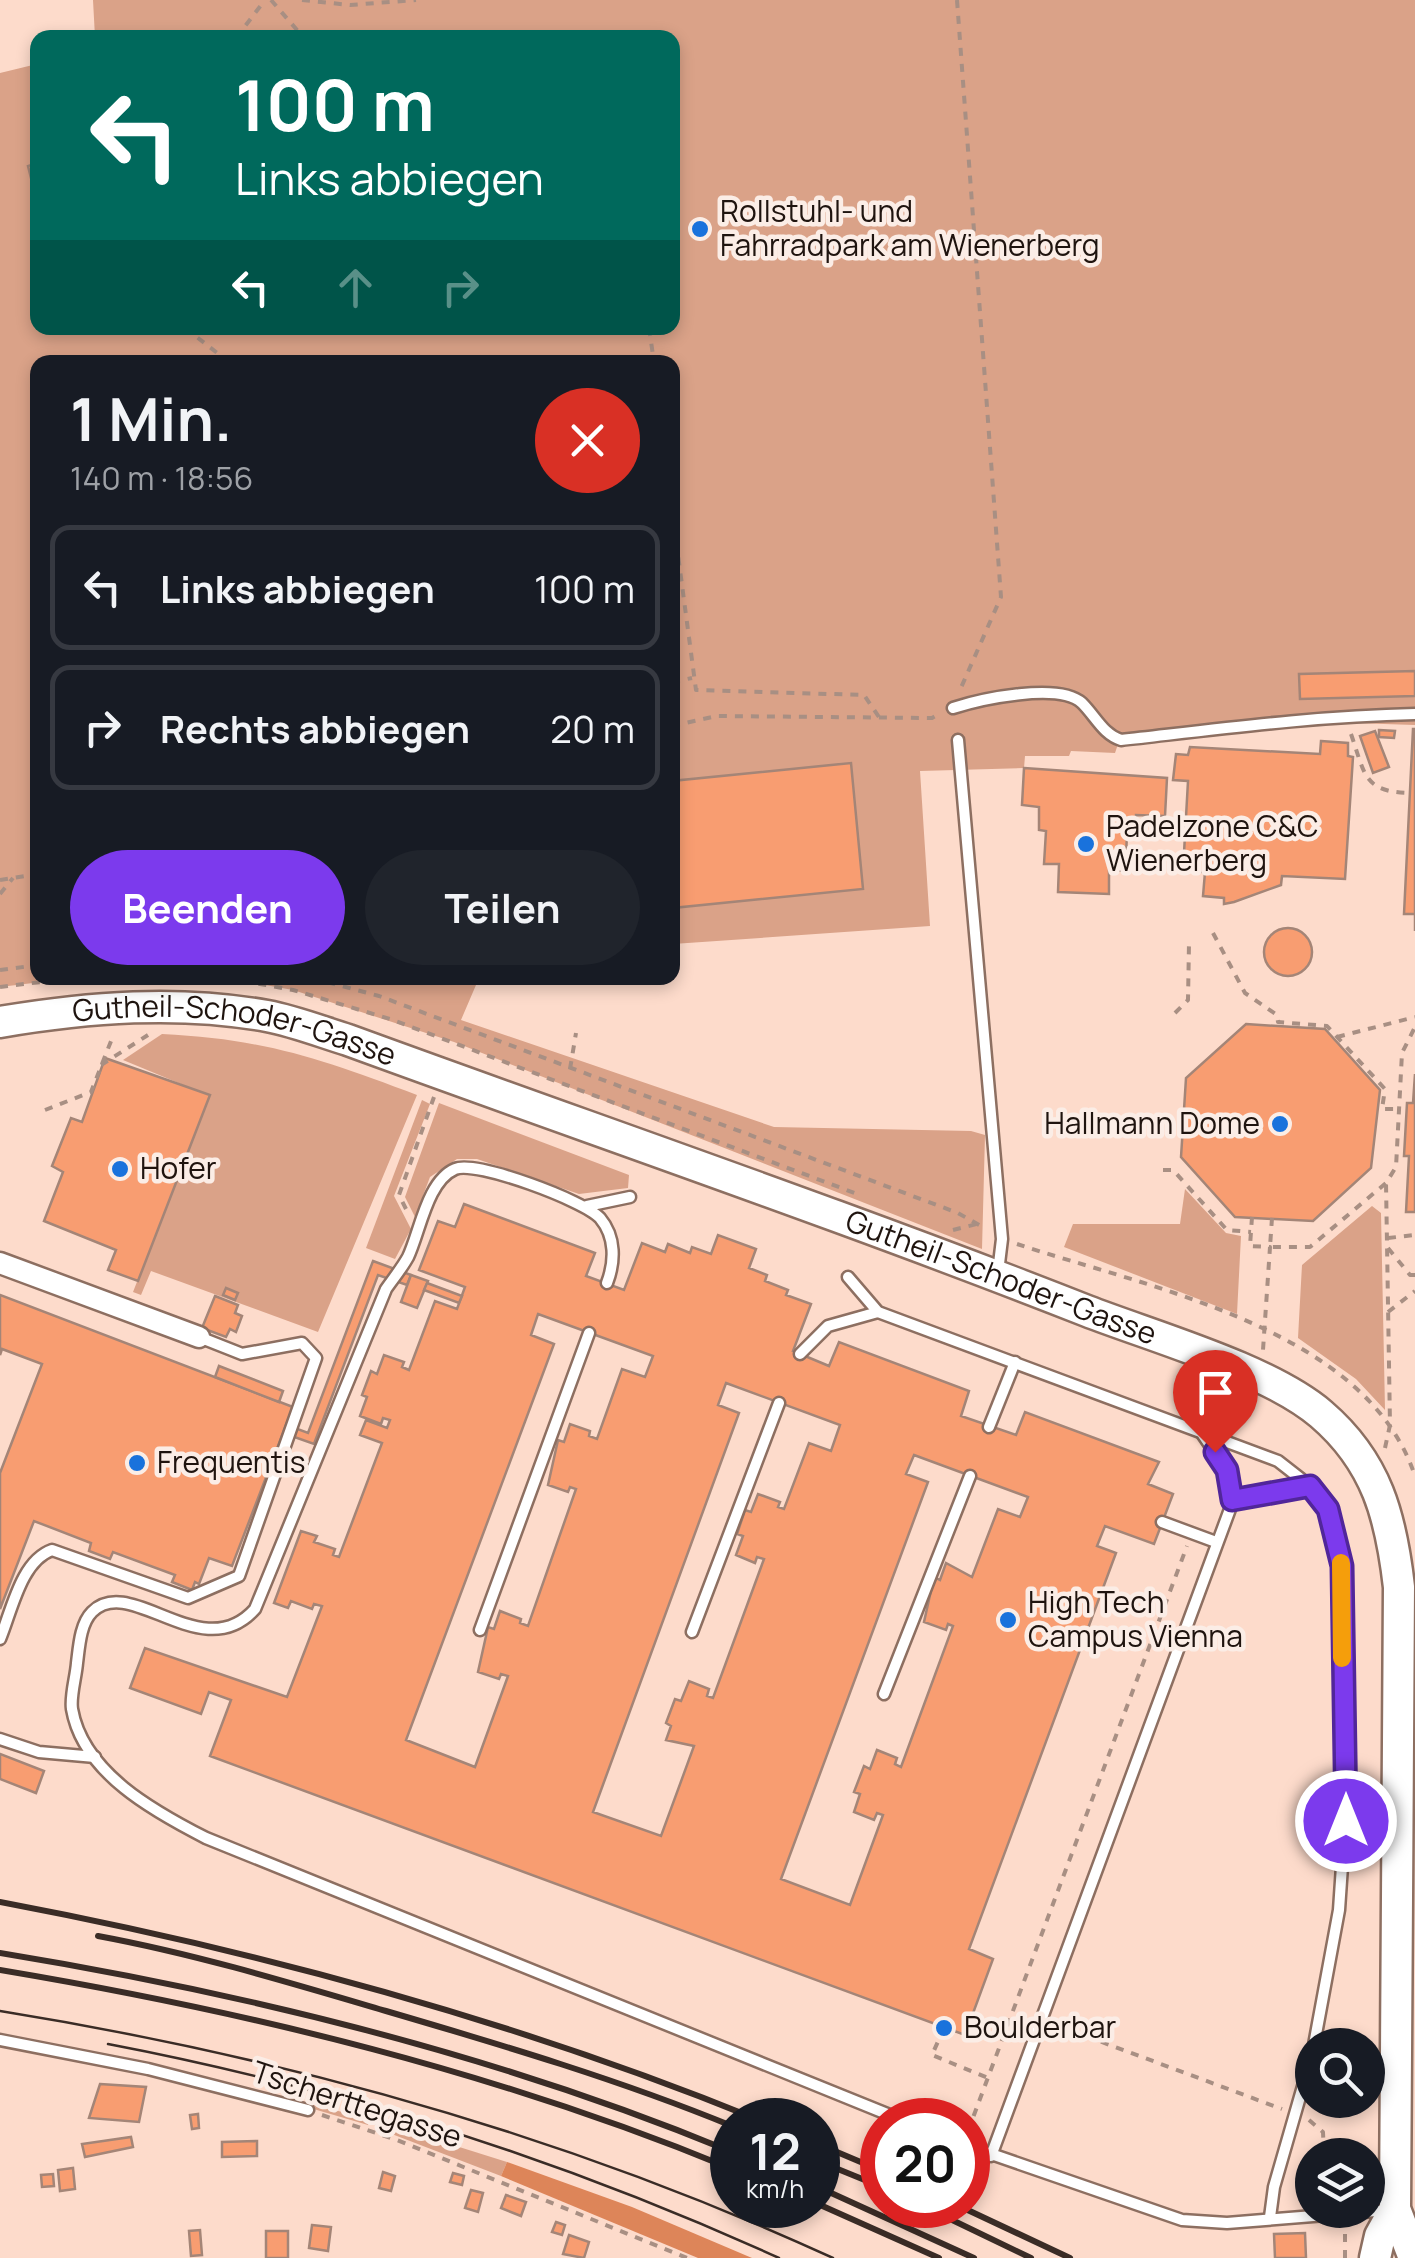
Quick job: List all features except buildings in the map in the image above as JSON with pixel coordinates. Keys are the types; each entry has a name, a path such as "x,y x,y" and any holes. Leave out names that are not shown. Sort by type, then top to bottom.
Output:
{"street":[{"name":"Gutheil-Schoder-Gasse","path":"0,1022 123,1008 188,1008 268,1016 441,1074 997,1276 1262,1380 1318,1411 1350,1442 1378,1482 1393,1534 1399,1588 1408,2211 1414,2258"},
{"path":"0,1263 199,1337"},
{"name":"Gutheil-Schoder-Gasse","path":"1375,2258 1380,2236 1408,2211"}],"lane":[{"path":"953,708 1004,696 1061,694 1081,702 1110,736 1121,740 1344,716 1415,714"},
{"path":"958,740 1002,1239 997,1276"},
{"path":"607,1284 614,1266 612,1243 602,1220 587,1206 474,1166 454,1169 437,1185 419,1230 386,1289 255,1608 228,1627 200,1630 111,1602 91,1613 80,1638 72,1709 94,1757 144,1806 206,1838 860,2103"},
{"path":"587,1206 630,1197"},
{"path":"848,1277 878,1312 1278,1461 1310,1486 1328,1509 1342,1566 1347,1793 1339,1910 1317,2028"},
{"path":"800,1354 828,1326 878,1312"},
{"path":"480,1630 589,1333"},
{"path":"0,1639 30,1566 38,1555 52,1550 188,1598 239,1576 316,1358 302,1343 242,1354 199,1337"},
{"path":"990,1426 1015,1362"},
{"path":"692,1632 779,1403"},
{"path":"1203,1435 1227,1470 1232,1500 991,2156 1182,2220 1226,2223 1295,2217"},
{"path":"884,1694 970,1476"},
{"path":"1232,1500 1310,1486"},
{"path":"1162,1522 1216,1542"},
{"path":"0,1739 39,1752 94,1757"},
{"name":"Tscherttegasse","path":"0,2040 148,2068 308,2110"},
{"path":"1270,2217 1274,2187 1296,2118"}],"path":[{"path":"243,30 268,0 296,30"},
{"path":"302,0 350,5 416,0"},
{"path":"680,724 717,716 932,718 953,708 1001,596 956,0"},
{"path":"194,335 220,355"},
{"path":"680,571 696,690 864,695 879,717"},
{"path":"680,681 694,678"},
{"path":"1344,716 1370,783 1379,790 1410,792"},
{"path":"0,880 30,875"},
{"path":"0,894 13,878"},
{"path":"1214,932 1245,992 1278,1015 1278,1022 1327,1026 1385,1088 1382,1109 1398,1109"},
{"path":"1174,1013 1188,1000 1189,943"},
{"path":"0,970 30,966"},
{"path":"0,987 30,983"},
{"path":"265,985 406,1024 863,1196"},
{"path":"338,985 380,996 958,1213 1002,1239 1265,1330 1318,1356 1352,1382 1390,1425 1412,1460 1415,1476"},
{"path":"44,1110 92,1092 123,1008"},
{"path":"101,1066 188,1008"},
{"path":"1337,1037 1415,1016"},
{"path":"1252,1217 1250,1246 1310,1247 1386,1183 1396,1167 1402,1053 1415,1028"},
{"path":"570,1069 576,1033"},
{"path":"419,1230 398,1196 441,1074"},
{"path":"1163,1170 1173,1170 1227,1230 1250,1232"},
{"path":"1378,1482 1390,1425 1386,1183"},
{"path":"1262,1380 1272,1218"},
{"path":"953,1230 977,1224"},
{"path":"1388,1238 1415,1236"},
{"path":"1388,1248 1410,1276 1415,1275"},
{"path":"1388,1312 1415,1291"},
{"path":"981,2098 1192,1534"},
{"path":"1014,2009 1295,2114"},
{"path":"944,2028 932,2055 989,2078"},
{"name":"Tscherttegasse","path":"308,2110 380,2134 686,2258"},
{"path":"1303,2118 1320,2126 1322,2138"},
{"path":"374,2120 383,2126 380,2134"},
{"path":"1345,2228 1345,2258"}],"shaded area":[{"path":"93,0 1415,0 1415,725 1321,722 1118,744 1115,753 1071,751 1069,756 1025,756 1024,768 920,771 930,926 680,944 680,355 30,355 30,983 0,987 0,73 30,66 30,335 680,335 680,30 95,30"},
{"path":"266,985 476,985 461,1020 774,1127 971,1131 985,1135 982,1249 454,1042 293,990"},
{"path":"162,1034 263,1046 352,1071 417,1095 318,1332 151,1271 141,1295 133,1292 210,1096 123,1060"},
{"path":"422,1100 430,1104 394,1196 411,1229 395,1259 366,1248"},
{"path":"439,1103 629,1175 628,1188 579,1194 477,1159 457,1159 430,1177 415,1217 405,1197"},
{"path":"1185,1189 1226,1233 1241,1236 1237,1314 1064,1247 1073,1224 1180,1224"},
{"path":"1372,1206 1381,1213 1385,1410 1356,1379 1298,1338 1302,1265"},
{"path":"211,2079 370,2119 368,2125"},
{"path":"386,2124 507,2162 501,2176 384,2131"},
{"path":"507,2162 632,2207 752,2258 698,2258 501,2176"}],"tram line":[{"path":"0,2011 213,2052 425,2106 632,2175 833,2258"},
{"path":"108,2044 280,2082 450,2131 617,2190 779,2258"}],"railway":[{"path":"0,1902 193,1943 385,1992 573,2051 710,2101"},
{"path":"98,1936 243,1970 473,2037 604,2078 710,2117"},
{"path":"0,1953 187,1988 372,2032 554,2086 710,2143"},
{"path":"0,1970 187,2005 372,2049 554,2103 710,2160"},
{"path":"840,2153 860,2162"},
{"path":"840,2170 860,2178"},
{"path":"840,2197 974,2258"},
{"path":"840,2214 939,2258"},
{"path":"990,2220 1070,2258"},
{"path":"969,2228 1031,2258"}],"slow traffic":[{"path":"1341,1563 1342,1658"}],"place":[{"name":"Rollstuhl- und Fahrradpark am Wienerberg","path":"700,229"},
{"name":"Padelzone C&C Wienerberg","path":"1086,844"},
{"name":"Hallmann Dome","path":"1280,1124"},
{"name":"Hofer","path":"120,1169"},
{"name":"Frequentis","path":"137,1463"},
{"name":"High Tech Campus Vienna","path":"1008,1620"},
{"name":"Boulderbar","path":"944,2028"}],"route":[{"path":"1215,1452 1227,1470 1232,1500 1310,1486 1328,1509 1342,1566 1346,1821"}]}
